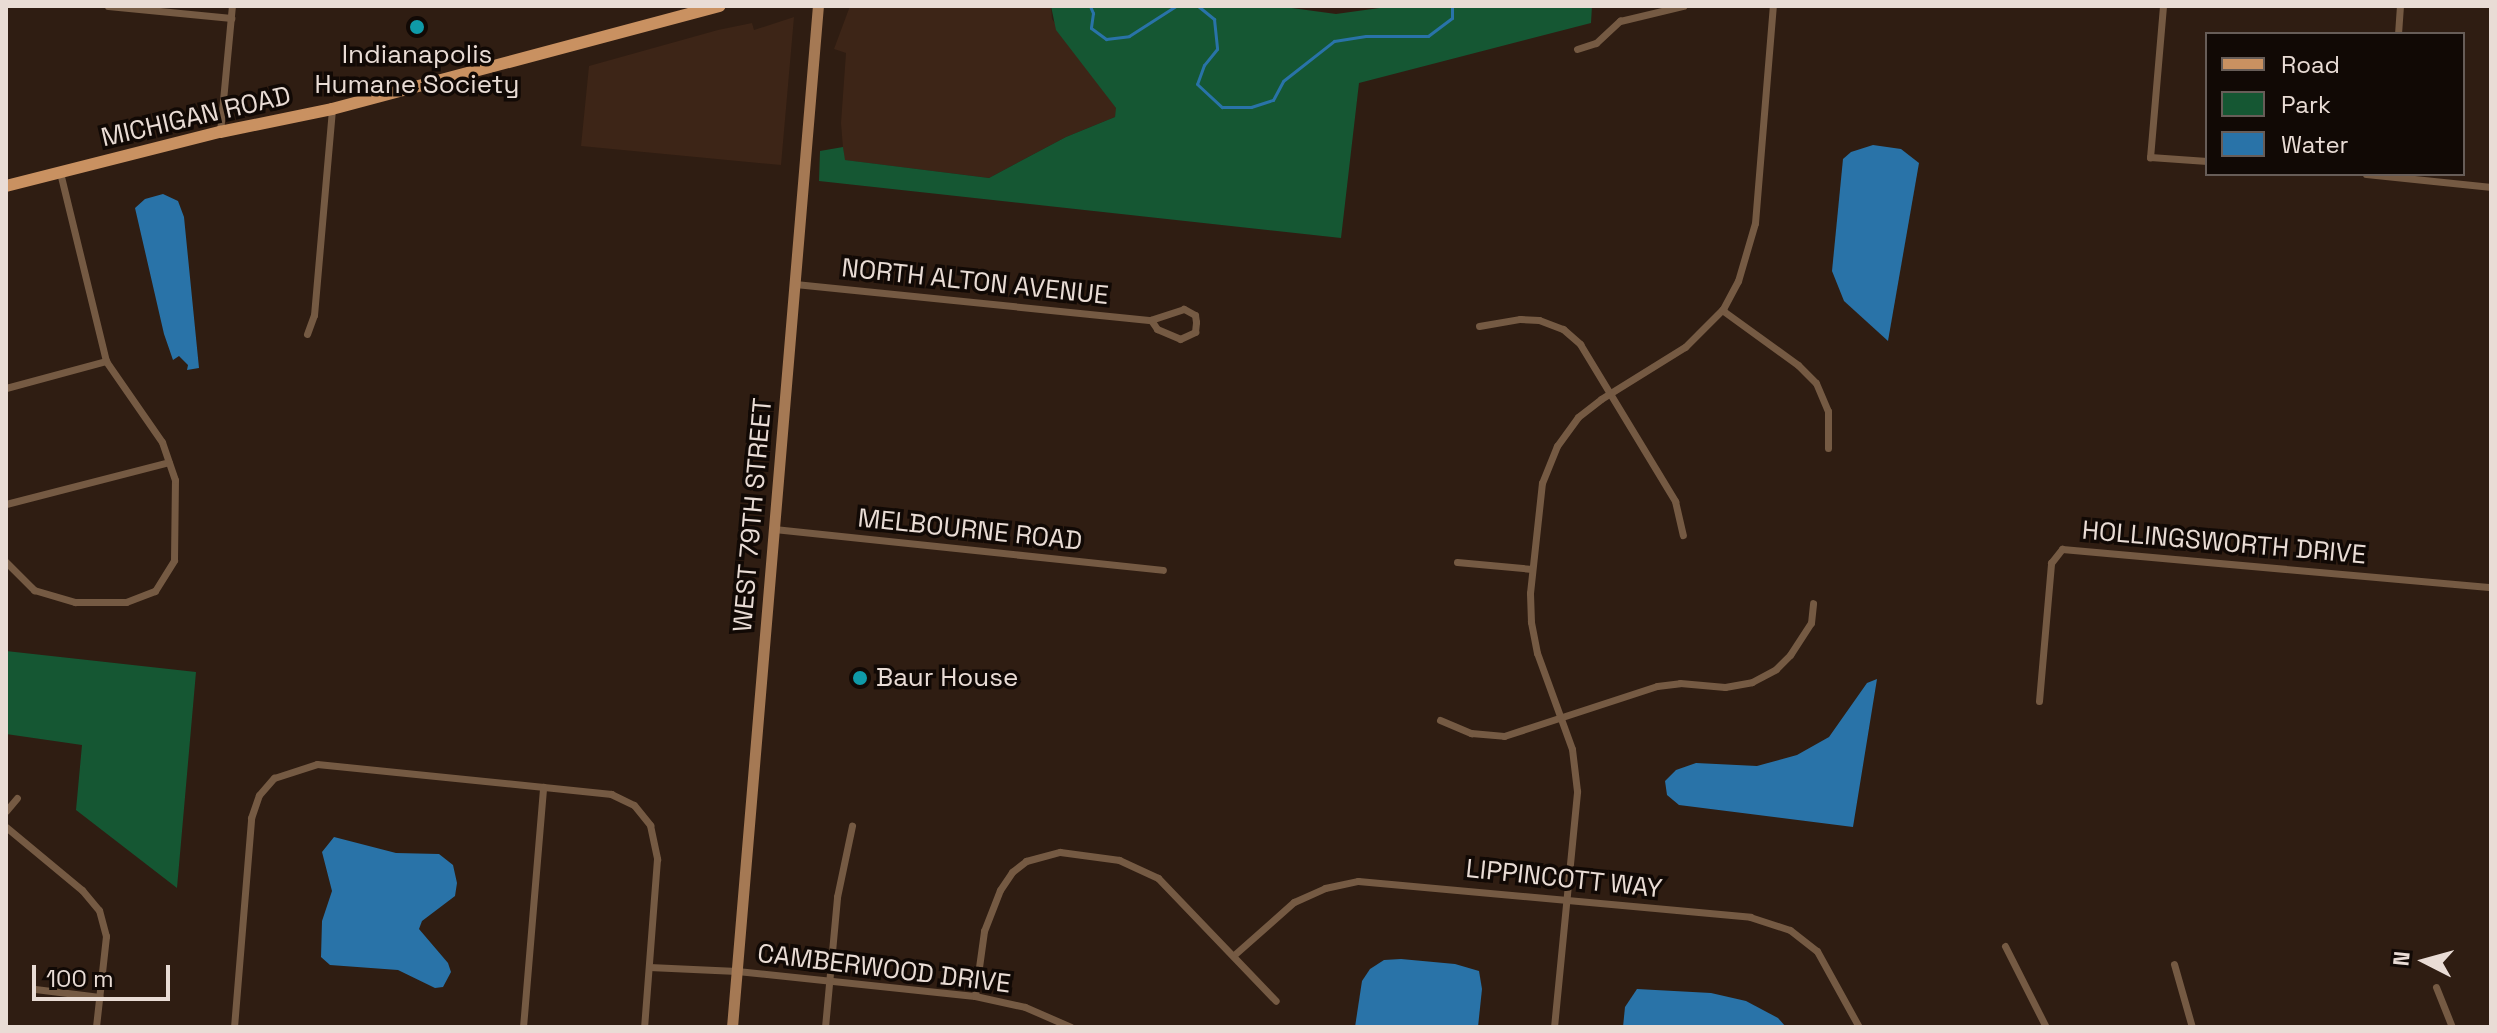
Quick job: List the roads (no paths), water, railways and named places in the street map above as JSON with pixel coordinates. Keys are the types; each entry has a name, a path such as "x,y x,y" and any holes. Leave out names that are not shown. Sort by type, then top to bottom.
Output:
{"main road":[{"name":"MICHIGAN ROAD","path":"6,186 220,132 332,109 720,6"},
{"name":"WEST 79TH STREET","path":"732,1027 818,6"}],"street":[{"path":"108,6 231,18"},
{"path":"220,132 232,6"},
{"path":"1577,49 1596,43 1620,21 1683,6"},
{"path":"1554,1027 1577,782 1572,749 1532,630 1532,569 1547,467 1567,430 1609,393 1685,347 1722,310 1744,268 1755,223 1773,6"},
{"path":"2163,6 2150,157 2205,161"},
{"path":"2398,32 2400,6"},
{"path":"307,334 314,315 332,109"},
{"path":"6,562 34,590 75,602 126,602 155,591 174,560 175,480 162,442 106,361 60,172"},
{"path":"2397,176 2491,187"},
{"name":"NORTH ALTON AVENUE","path":"795,284 1151,320 1174,309 1184,309 1195,315 1195,332 1180,339 1157,329 1151,320"},
{"path":"1722,310 1798,365 1816,383 1828,411 1828,448"},
{"path":"1479,326 1520,319 1555,325 1580,344 1675,501 1683,535"},
{"path":"6,388 106,361"},
{"path":"6,504 169,462"},
{"name":"MELBOURNE ROAD","path":"774,529 1163,570"},
{"name":"HOLLINGSWORTH DRIVE","path":"2039,701 2051,563 2062,549 2491,587"},
{"path":"1457,562 1532,569"},
{"path":"1440,720 1471,733 1500,737 1655,686 1680,683 1734,686 1764,677 1787,659 1807,632 1813,603"},
{"path":"234,1027 251,818 259,795 277,776 317,764 611,794 643,813 654,835 657,859 644,1027"},
{"path":"523,1027 543,787"},
{"path":"6,811 17,798"},
{"path":"825,1027 837,897 852,826"},
{"path":"6,827 82,890 99,910 106,936 96,1027"},
{"path":"975,996 984,931 996,897 1019,866 1051,852 1111,858 1147,871 1177,895 1276,1001"},
{"name":"LIPPINCOTT WAY","path":"1234,955 1294,902 1325,888 1350,882 1375,881 1750,917 1782,926 1804,939 1822,957 1859,1027"},
{"path":"2005,946 2046,1027"},
{"path":"2174,964 2192,1027"},
{"name":"CAMBERWOOD DRIVE","path":"649,967 737,971 975,996 1025,1007 1071,1027"},
{"path":"2436,987 2452,1027"},
{"path":"35,989 100,997"}],"water":[{"path":"1873,145 1901,149 1919,163 1888,341 1844,301 1832,271 1843,159 1851,152"},
{"path":"163,194 178,201 184,217 199,368 187,370 188,365 179,356 173,360 164,334 135,208 145,199"},
{"path":"1877,679 1853,827 1679,805 1667,795 1665,781 1676,770 1696,763 1757,766 1797,755 1829,737 1867,683"},
{"path":"334,837 396,853 439,854 453,865 457,883 455,896 422,921 419,929 448,963 451,972 443,987 435,988 398,970 330,965 321,957 322,921 332,891 322,852"},
{"path":"1384,960 1455,964 1479,971 1482,989 1478,1027 1355,1027 1362,981 1370,969"},
{"path":"1637,989 1711,993 1746,1001 1778,1018 1786,1027 1623,1027 1625,1007"}],"waterway":[{"path":"1090,6 1093,13 1091,28 1106,39 1129,36 1176,6"},
{"path":"1198,6 1214,19 1217,49 1204,65 1197,84 1222,107 1251,107 1273,100 1283,81 1334,41 1366,36 1428,36 1452,18 1452,6"}],"place":[{"name":"Indianapolis Humane Society","path":"417,27"},
{"name":"Baur House","path":"860,678"}]}
